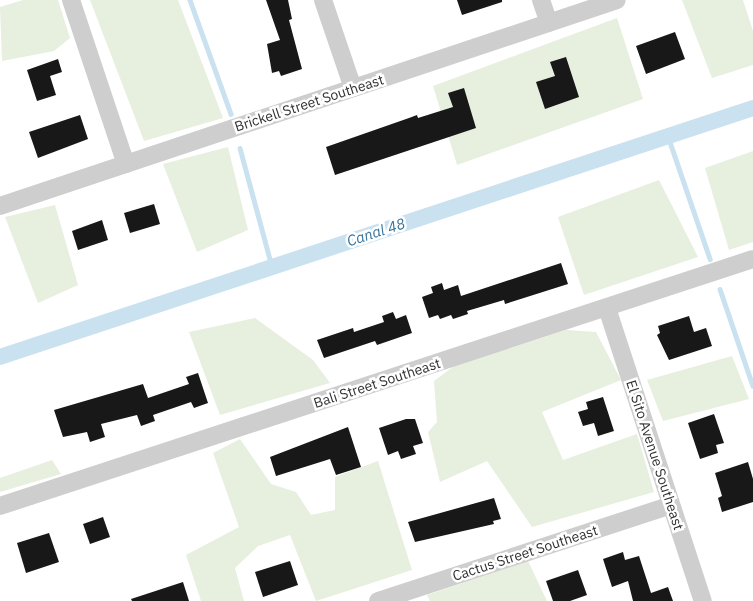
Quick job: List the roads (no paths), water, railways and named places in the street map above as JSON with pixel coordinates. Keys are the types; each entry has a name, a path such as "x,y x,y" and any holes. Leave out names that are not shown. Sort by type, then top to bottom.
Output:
{"street":[{"path":"71,0 126,164"},
{"path":"323,0 353,88"},
{"path":"541,0 549,23"},
{"name":"Brickell Street Southeast","path":"0,206 617,0"},
{"name":"Bali Street Southeast","path":"0,506 753,259"},
{"name":"El Sito Avenue Southeast","path":"607,308 704,601"},
{"name":"Cactus Street Southeast","path":"378,601 671,505"}],"waterway":[{"path":"190,0 231,114"},
{"name":"Canal 48","path":"0,357 753,108"},
{"path":"668,136 710,259"},
{"path":"240,148 272,267"},
{"path":"720,289 753,386"}]}
